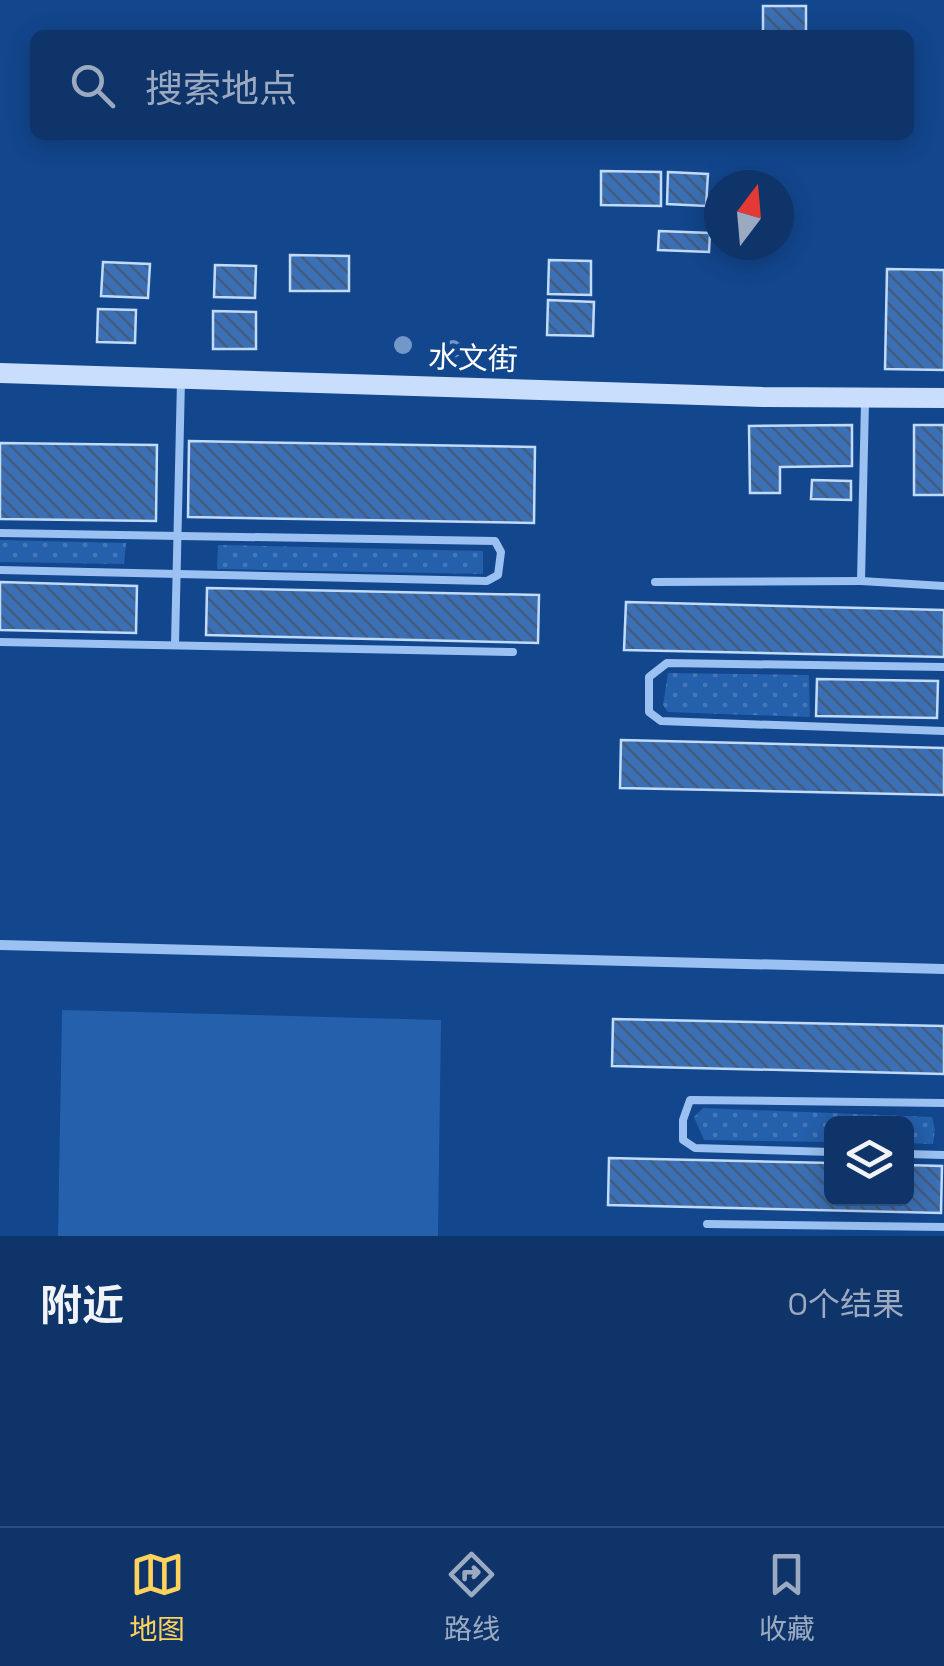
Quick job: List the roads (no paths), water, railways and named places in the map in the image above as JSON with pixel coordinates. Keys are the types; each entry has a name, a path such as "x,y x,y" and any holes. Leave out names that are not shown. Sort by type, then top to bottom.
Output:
{"street":[{"name":"水文街","path":"0,373 944,398"},
{"path":"0,945 944,970"}],"lane":[{"path":"175,644 180,380"},
{"path":"861,581 865,397"},
{"path":"0,533 495,541 501,552 498,575 487,581 0,570"},
{"path":"655,582 861,581 944,586"},
{"path":"0,642 513,652"},
{"path":"944,668 666,662 649,677 649,712 661,722 944,731"},
{"path":"824,1152 695,1148 683,1140 683,1120 690,1100 944,1104"},
{"path":"914,1154 944,1154"},
{"path":"707,1224 944,1227"}]}
